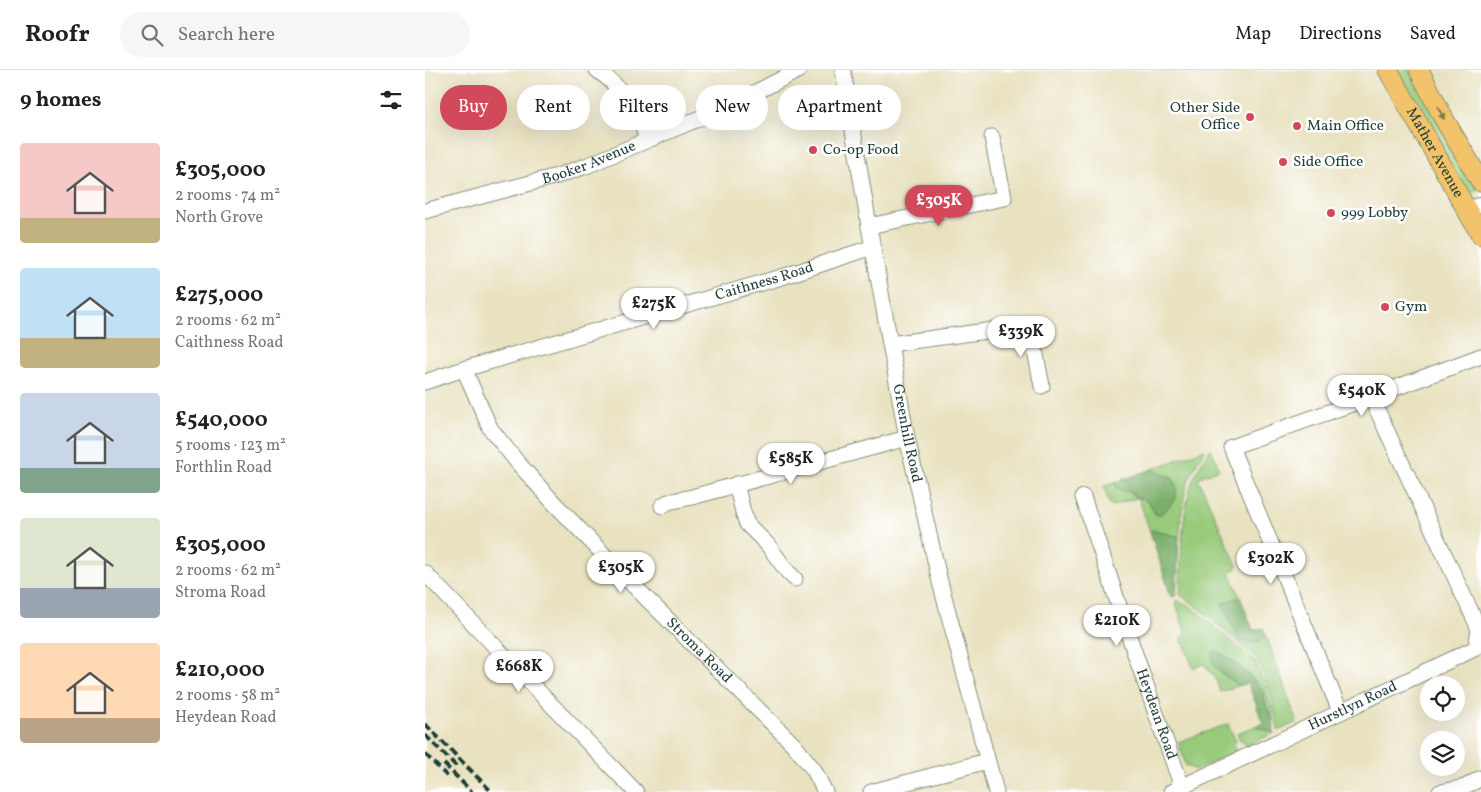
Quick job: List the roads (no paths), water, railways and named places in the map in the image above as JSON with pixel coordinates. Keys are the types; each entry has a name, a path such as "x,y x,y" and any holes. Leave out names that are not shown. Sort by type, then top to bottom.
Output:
{"main road":[{"name":"Mather Avenue","path":"1388,70 1473,207 1481,236"},
{"name":"Mather Avenue","path":"1419,70 1444,119 1481,182"}],"street":[{"path":"597,70 618,86 629,100 648,140"},
{"name":"Booker Avenue","path":"425,211 557,176 586,166 731,104 799,70"},
{"name":"Greenhill Road","path":"843,70 907,438 940,582 996,792"},
{"path":"869,226 1004,198 992,137"},
{"name":"Caithness Road","path":"425,382 785,276 873,247"},
{"path":"890,344 1030,325 1042,386"},
{"path":"1340,711 1231,447 1371,398 1481,356"},
{"name":"Stroma Road","path":"464,369 490,428 518,463 633,585 794,745 814,770 825,792"},
{"name":"Hurstlyn Road","path":"1177,790 1475,648 1479,629 1371,398"},
{"path":"663,506 668,502 907,438"},
{"path":"736,484 747,524 767,544 795,579"},
{"name":"Heydean Road","path":"1083,497 1134,651 1177,790"},
{"path":"425,573 636,792"},
{"path":"871,792 987,761"},
{"path":"1440,792 1465,787 1481,778"}],"railway":[{"path":"425,724 492,792"},
{"path":"425,735 457,767"},
{"path":"425,754 447,776"},
{"path":"444,764 472,792"}],"place":[{"name":"Other Side Office","path":"1250,117"},
{"name":"Main Office","path":"1297,126"},
{"name":"Co-op Food","path":"813,150"},
{"name":"Side Office","path":"1283,162"},
{"name":"999 Lobby","path":"1331,213"},
{"name":"Gym","path":"1385,307"}]}
